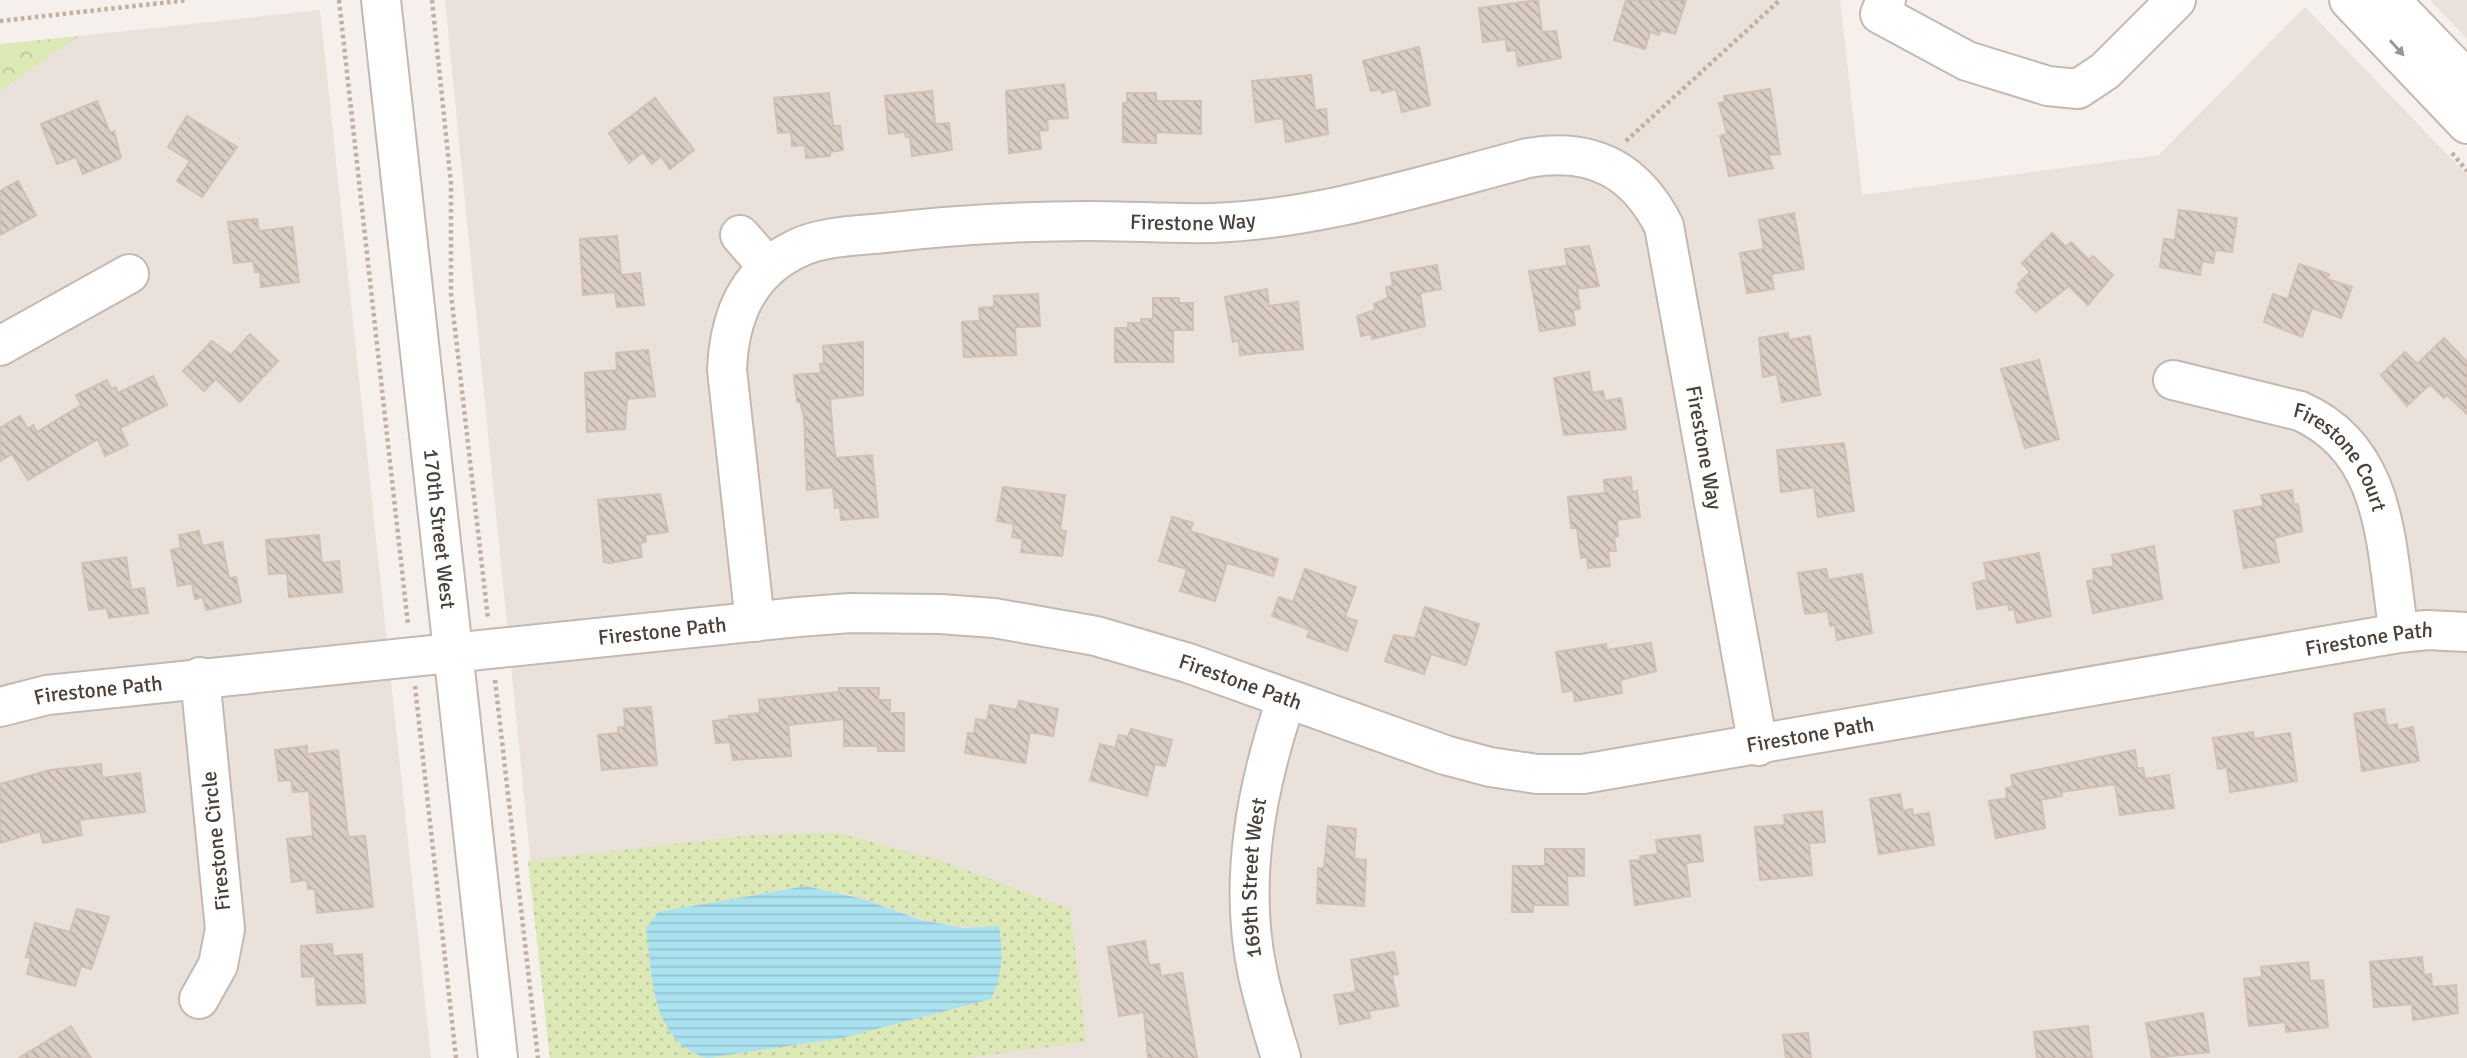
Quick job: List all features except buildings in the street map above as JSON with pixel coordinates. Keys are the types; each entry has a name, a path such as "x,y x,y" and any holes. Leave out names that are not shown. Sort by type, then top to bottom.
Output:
{"street":[{"name":"170th Street West","path":"381,0 498,1058"},
{"path":"1886,0 1880,14 1968,61 2048,86 2077,89 2105,71 2176,0"},
{"path":"2349,0 2467,124"},
{"path":"2390,0 2467,80"},
{"name":"Firestone Way","path":"755,622 727,370 728,341 735,314 748,288 768,267 798,248 817,241 910,230 1029,221 1211,223 1290,215 1373,199 1552,154 1620,154 1651,200 1670,248 1758,746"},
{"path":"740,235 768,267"},
{"path":"0,346 129,274"},
{"name":"Firestone Court","path":"2172,380 2300,411 2319,420 2359,457 2378,505 2399,633"},
{"name":"Firestone Path","path":"0,707 47,695 200,677 755,622 893,612 994,618 1096,636 1188,663 1444,755 1490,767 1537,774 1583,775 2399,633 2427,630 2467,632"},
{"name":"Firestone Circle","path":"198,999 218,965 225,929 200,677"},
{"name":"169th Street West","path":"1281,1058 1258,974 1251,921 1249,872 1261,783 1286,700"}],"path":[{"path":"0,21 188,0"},
{"path":"338,0 456,1058"},
{"path":"432,0 451,184 452,294 538,1058"},
{"path":"1620,154 1780,0"}],"shaded area":[{"path":"445,0 1840,0 1862,195 2159,155 2305,7 2467,175 2467,1058 550,1058"},
{"path":"2430,0 2467,0 2467,39"},
{"path":"320,10 431,1058 0,1058 0,91 79,36"}],"green space":[{"path":"79,36 0,91 0,44"},
{"path":"838,833 942,861 1070,909 1086,1042 966,1058 707,1058 550,1058 528,861 752,835","holes":["806,886 858,897 939,923 986,925 991,999 842,1038 707,1058 688,1050 674,1037 658,1005 647,928 658,912"]}],"water":[{"path":"806,886 863,899 921,920 964,928 999,926 1001,963 991,999 842,1038 707,1058 688,1050 674,1037 664,1022 658,1005 646,928 658,912"}]}
